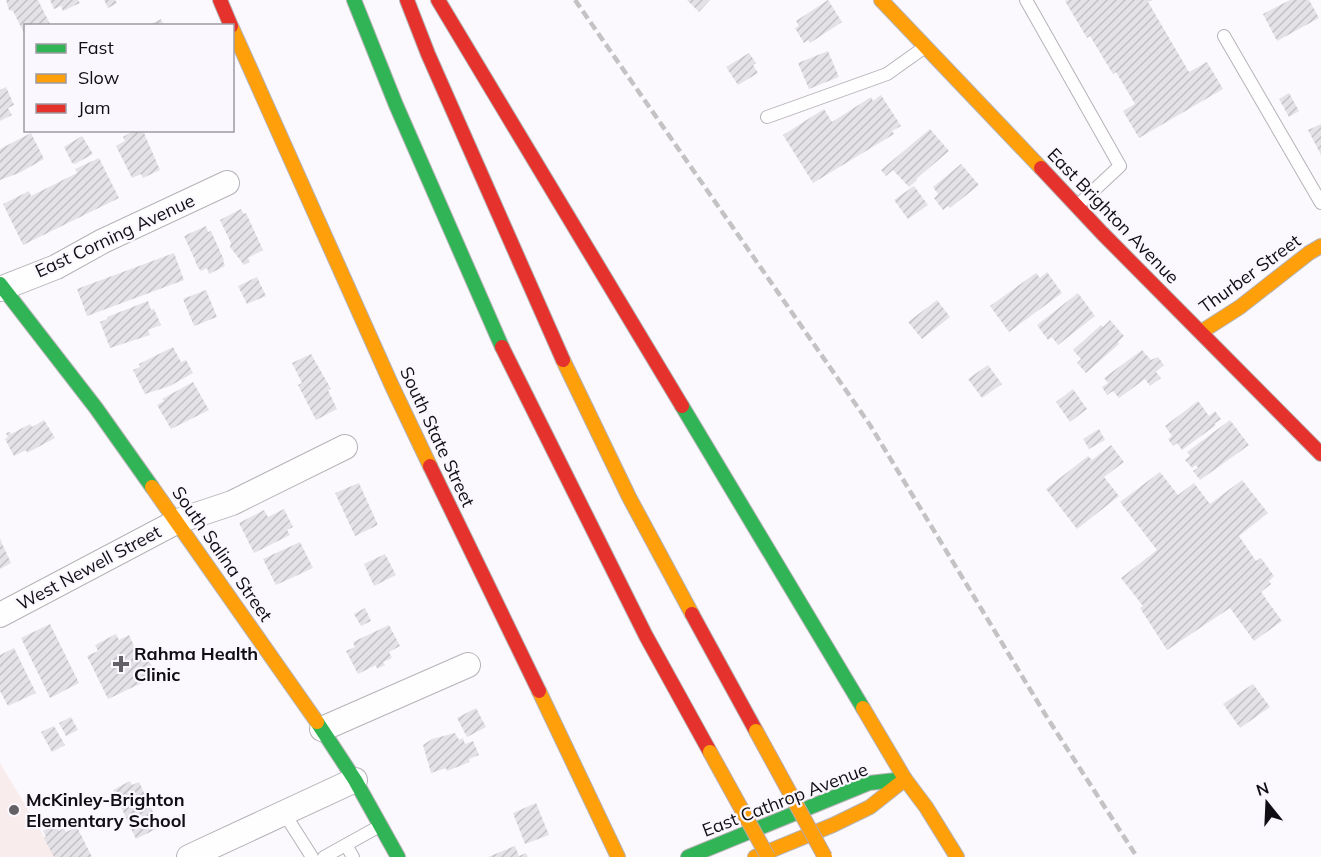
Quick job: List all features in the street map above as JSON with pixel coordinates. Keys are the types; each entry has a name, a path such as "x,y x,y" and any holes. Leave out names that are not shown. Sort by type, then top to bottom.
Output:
{"main road":[{"name":"South State Street","path":"220,0 231,24"},
{"path":"354,0 396,105 506,356 646,636 768,857"},
{"path":"406,0 551,336 629,497 825,857"},
{"path":"438,0 905,779 926,807 957,857"},
{"name":"East Brighton Avenue","path":"881,0 1077,206 1321,454"},
{"name":"South State Street","path":"234,31 392,386 618,857"},
{"name":"Thurber Street","path":"1201,332 1240,307 1321,246"},
{"name":"South Salina Street","path":"1,286 96,408 178,521 322,729 355,780 398,857"},
{"name":"East Cathrop Avenue","path":"688,857 868,783 905,779"},
{"name":"East Cathrop Avenue","path":"755,857 870,807 905,779"}],"street":[{"name":"East Corning Avenue","path":"1,286 56,267 102,241 227,183"},
{"name":"West Newell Street","path":"0,615 178,521 232,503 345,447"},
{"path":"322,729 468,665"},
{"path":"189,857 355,780"}],"lane":[{"path":"1026,0 1120,166 1077,206"},
{"path":"1224,36 1321,203"},
{"path":"767,117 887,74 926,46"},
{"path":"284,813 312,857"},
{"path":"324,857 380,826"},
{"path":"346,845 354,857"}],"shaded area":[{"name":"McKinley-Brighton Elementary School","path":"0,763 56,857 0,857"}],"building":[{"path":"6,0 38,0 50,24 24,24 24,33 13,11 9,10"},
{"path":"50,0 78,0 80,3 63,11 61,6 54,9"},
{"path":"104,0 115,0 117,3 108,8"},
{"path":"687,0 710,0 699,12"},
{"path":"828,0 842,22 810,43 808,40 804,43 795,28 799,26 796,21"},
{"path":"1152,0 1148,2 1189,72 1207,62 1223,89 1139,138 1123,111 1135,104 1116,72 1113,74 1090,36 1087,38 1065,1"},
{"path":"1290,0 1309,0 1319,18 1277,41 1263,14"},
{"path":"161,19 163,24 151,24"},
{"path":"828,51 839,77 809,89 798,63"},
{"path":"749,53 756,63 753,65 758,73 738,85 726,67"},
{"path":"6,87 14,105 8,108 12,115 0,121 0,90"},
{"path":"1289,93 1299,111 1289,117 1279,99"},
{"path":"881,95 901,126 892,131 894,134 813,183 783,135 824,109 832,122 871,97 873,101"},
{"path":"1321,124 1321,155 1308,130"},
{"path":"930,129 949,151 909,187 893,170 886,176 881,170"},
{"path":"132,132 144,133 160,170 143,178 141,174 132,178 116,146 125,141 123,137"},
{"path":"31,133 44,159 19,173 0,180 0,149"},
{"path":"82,136 93,154 75,164 72,163 64,147"},
{"path":"99,158 119,198 23,245 3,204 29,191 31,196 77,173 75,169"},
{"path":"961,164 979,185 950,208 948,206 943,210 934,198 938,194 933,187"},
{"path":"914,186 928,205 908,219 894,200"},
{"path":"241,209 244,214 246,213 263,250 248,258 250,262 244,265 230,247 231,243 220,220"},
{"path":"206,226 208,232 211,231 225,266 209,274 207,268 201,271 197,266 184,236"},
{"path":"174,253 184,280 87,316 77,289"},
{"path":"1047,272 1062,293 1009,332 990,306 1036,273 1040,278"},
{"path":"257,277 266,296 247,304 238,286"},
{"path":"206,290 217,317 194,326 183,299"},
{"path":"1078,293 1095,316 1058,345 1052,337 1048,340 1037,325"},
{"path":"937,300 950,317 922,339 908,322"},
{"path":"148,301 161,325 148,330 150,335 110,348 100,322"},
{"path":"1110,320 1124,336 1118,342 1119,344 1086,373 1077,363 1081,359 1073,350"},
{"path":"173,347 181,362 186,360 193,373 170,386 145,394 133,370 140,367 139,364"},
{"path":"1142,350 1151,360 1158,357 1164,365 1156,372 1161,378 1150,386 1145,379 1119,398 1113,391 1107,395 1102,387 1108,383 1104,378"},
{"path":"311,354 331,389 328,390 337,409 316,420 298,385 302,383 292,363"},
{"path":"988,365 1002,384 982,398 968,379"},
{"path":"193,382 209,410 171,429 157,405 164,401 162,399"},
{"path":"1073,389 1087,409 1070,422 1056,402"},
{"path":"1198,401 1209,416 1215,411 1221,419 1182,450 1177,443 1173,446 1168,439 1172,436 1165,426"},
{"path":"44,420 55,438 27,453 26,450 14,456 5,439 8,437 6,433 11,434 30,424 32,427"},
{"path":"1230,420 1249,445 1200,480 1193,471 1198,468 1196,465 1192,468 1185,460 1190,456 1187,452"},
{"path":"1099,429 1105,440 1089,449 1083,439"},
{"path":"1111,445 1124,462 1104,477 1119,496 1077,529 1046,489 1088,456 1092,460"},
{"path":"1160,472 1178,495 1194,483 1210,504 1242,480 1268,513 1239,536 1256,561 1261,558 1274,576 1269,581 1271,584 1261,592 1282,621 1254,641 1230,608 1167,650 1140,608 1143,606 1121,578 1157,550 1120,502"},
{"path":"359,483 378,525 355,536 335,493"},
{"path":"284,509 293,527 287,530 290,535 254,553 239,523 264,510 268,517"},
{"path":"0,539 11,563 0,569"},
{"path":"300,542 313,568 276,585 263,559"},
{"path":"385,554 396,575 374,586 364,564"},
{"path":"365,608 371,621 361,626 354,614"},
{"path":"50,624 79,683 50,698 21,638"},
{"path":"389,625 400,646 389,652 392,658 383,662 385,665 377,669 376,665 358,674 346,651 355,647 353,642"},
{"name":"Rahma Health Clinic","path":"116,634 119,640 129,635 137,652 143,649 155,672 148,675 150,679 108,699 87,656 98,651 95,645"},
{"path":"14,648 36,693 8,706 0,691 0,655"},
{"path":"1253,684 1270,707 1240,728 1223,704"},
{"path":"476,708 486,727 467,737 457,718"},
{"path":"71,717 78,730 66,736 59,723"},
{"path":"54,726 65,745 52,752 41,732"},
{"path":"455,733 459,740 463,738 465,744 473,741 479,755 469,759 470,762 447,771 446,768 431,773 423,745 432,739"},
{"path":"130,781 132,785 139,782 160,827 136,839 113,790"},
{"path":"536,803 549,835 525,844 513,813"},
{"path":"56,824 59,831 64,828 66,832 77,827 92,857 54,857 44,838 46,837 43,831"},
{"path":"515,846 519,856 526,853 528,857 488,857"}],"railway":[{"path":"575,0 870,425 1048,719 1137,857"}],"traffic: fast":[{"path":"354,0 396,105 502,347"},
{"path":"0,284 96,408 152,487"},
{"path":"682,406 863,708"},
{"path":"317,722 355,780 398,857"},
{"path":"688,857 869,783 905,779"}],"traffic: slow":[{"path":"881,0 1041,168"},
{"path":"234,32 430,466"},
{"path":"1201,332 1240,307 1321,246"},
{"path":"563,360 629,497 692,614"},
{"path":"152,487 317,722"},
{"path":"539,691 618,857"},
{"path":"863,708 905,779 926,807 957,857"},
{"path":"756,731 825,857"},
{"path":"710,752 768,857"},
{"path":"755,857 870,807 899,784"}],"traffic: jam":[{"path":"220,0 230,24"},
{"path":"407,0 428,54 563,360"},
{"path":"438,0 682,406"},
{"path":"1041,168 1102,233 1321,454"},
{"path":"502,347 646,636 710,752"},
{"path":"430,466 539,691"},
{"path":"692,614 756,731"}],"place":[{"name":"Rahma Health Clinic","path":"121,664"},
{"name":"McKinley-Brighton Elementary School","path":"14,810"}]}
